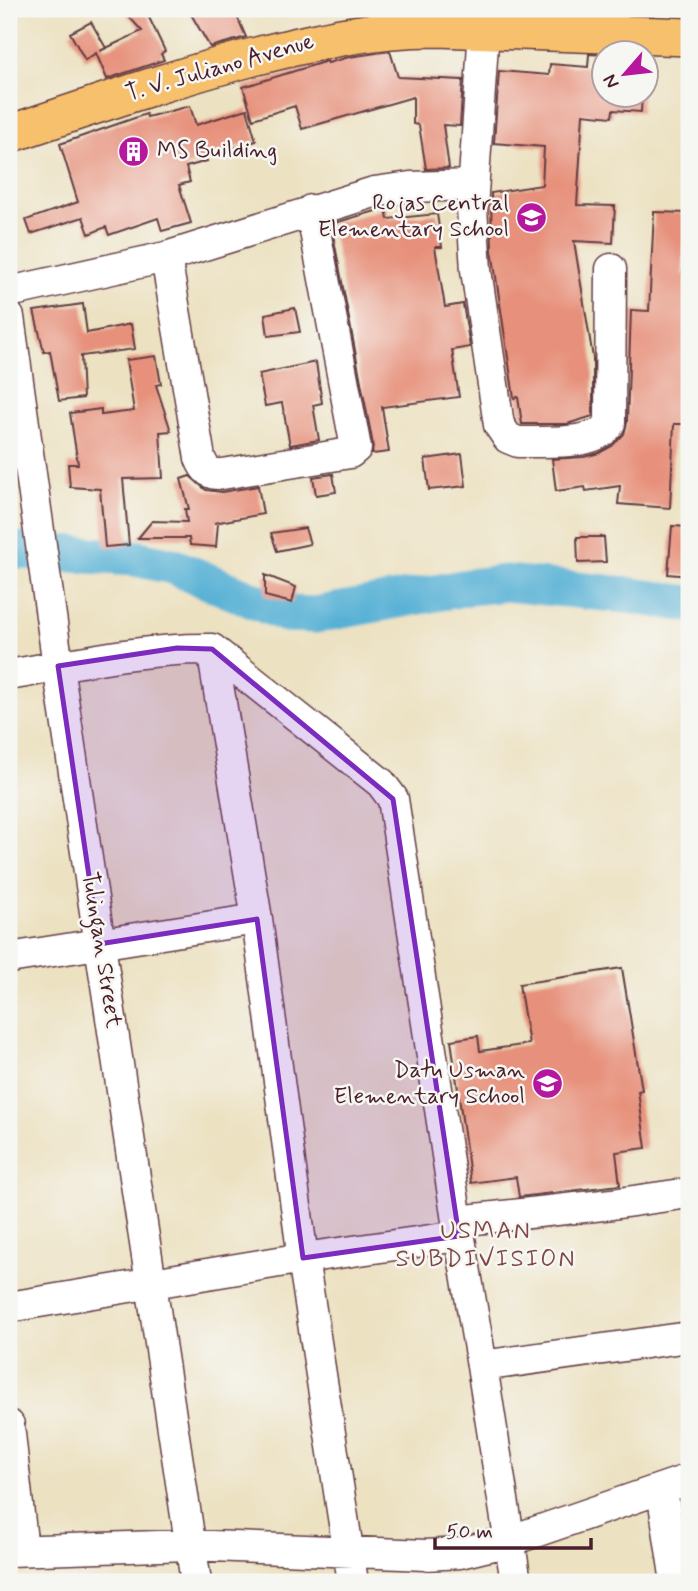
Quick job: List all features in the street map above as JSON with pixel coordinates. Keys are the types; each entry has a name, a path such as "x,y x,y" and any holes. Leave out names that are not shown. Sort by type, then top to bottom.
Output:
{"main road":[{"name":"T. V. Juliano Avenue","path":"9,134 140,89 325,39 398,28 689,37"}],"street":[{"path":"484,29 472,185 476,270 499,425 508,438 518,442 586,439 606,430 610,423 611,269"},
{"path":"9,292 166,257 374,192 410,187 472,185"},
{"path":"166,257 200,458 208,471 222,474 350,453 356,448 311,210"},
{"name":"Tulingan Street","path":"9,317 99,944 196,1582"},
{"path":"9,675 119,654 177,648 212,649 370,774 393,799 458,1228 516,1582"},
{"path":"212,649 257,919 303,1258 353,1582"},
{"path":"9,958 257,919"},
{"path":"9,1307 303,1258 458,1228 689,1193"},
{"path":"482,1366 689,1337"},
{"path":"9,1425 16,1550 190,1545 426,1555 460,1553 509,1542 689,1479"},
{"path":"662,1490 676,1582"}],"highlighted area":[{"path":"177,648 212,649 393,799 459,1236 303,1258 257,919 99,944 58,666"}],"building":[{"path":"122,9 145,9 165,51 161,54 164,60 107,79 96,53 85,60 70,33 91,22 106,48 100,51 142,31"},
{"path":"188,9 234,9 246,37 210,47"},
{"path":"390,51 398,77 463,80 460,126 443,125 449,168 426,169 419,125 413,124 413,97 302,129 295,106 253,119 243,87 327,61 328,63"},
{"name":"Rojas Central Elementary School","path":"590,54 590,108 641,108 641,112 613,110 612,117 583,114 577,205 615,206 613,243 574,241 593,358 593,416 567,424 522,424 518,397 514,398 492,250 491,193 542,185 544,147 494,143 499,71 549,75 550,64 588,67"},
{"path":"190,106 196,125 247,109 256,141 205,157 207,161 186,167 190,182 179,185 191,223 162,231 158,218 109,235 106,227 89,234 83,217 31,234 26,220 78,202 60,144 146,114 147,117"},
{"path":"386,208 388,219 437,214 442,247 435,247 445,307 463,304 470,347 452,350 459,397 382,407 389,452 372,454 373,445 331,224"},
{"path":"654,212 689,213 689,243 684,243 683,275 689,275 689,424 674,424 670,508 618,504 620,486 586,491 585,487 556,491 552,459 599,453 612,446 624,434 627,423 631,310 649,311"},
{"path":"83,304 87,333 131,324 135,349 81,356 83,398 59,401 50,351 44,352 34,311"},
{"path":"295,308 300,332 268,336 265,314"},
{"path":"156,356 161,384 156,385 171,431 160,432 163,478 123,479 129,545 105,547 100,489 70,487 68,464 78,464 70,413 101,409 101,415 134,411 126,360"},
{"path":"316,362 322,403 313,405 319,440 290,445 282,403 265,406 259,374"},
{"path":"462,454 466,486 429,490 425,459"},
{"path":"333,474 336,492 316,495 313,477"},
{"path":"190,476 206,490 222,492 258,486 263,514 214,523 218,523 216,547 190,545 189,538 138,538 152,521 187,522 185,509 189,509 181,479"},
{"path":"672,526 689,527 689,576 668,574"},
{"path":"305,528 310,544 277,551 271,533"},
{"path":"577,537 604,537 606,562 578,563"},
{"path":"265,575 296,587 292,603 265,596"},
{"name":"Datu Usman Elementary School","path":"622,968 642,1090 638,1091 646,1148 616,1152 620,1185 519,1197 516,1177 471,1183 451,1040 478,1036 480,1051 529,1044 519,984"}],"waterway":[{"path":"9,550 135,558 172,566 286,614 315,615 469,587 506,583 689,604"}],"place":[{"name":"MS Building","path":"134,151"},
{"name":"Rojas Central Elementary School","path":"532,217"},
{"name":"Datu Usman Elementary School","path":"548,1084"}],"district":[{"name":"USMAN SUBDIVISION","path":"486,1245"}]}
